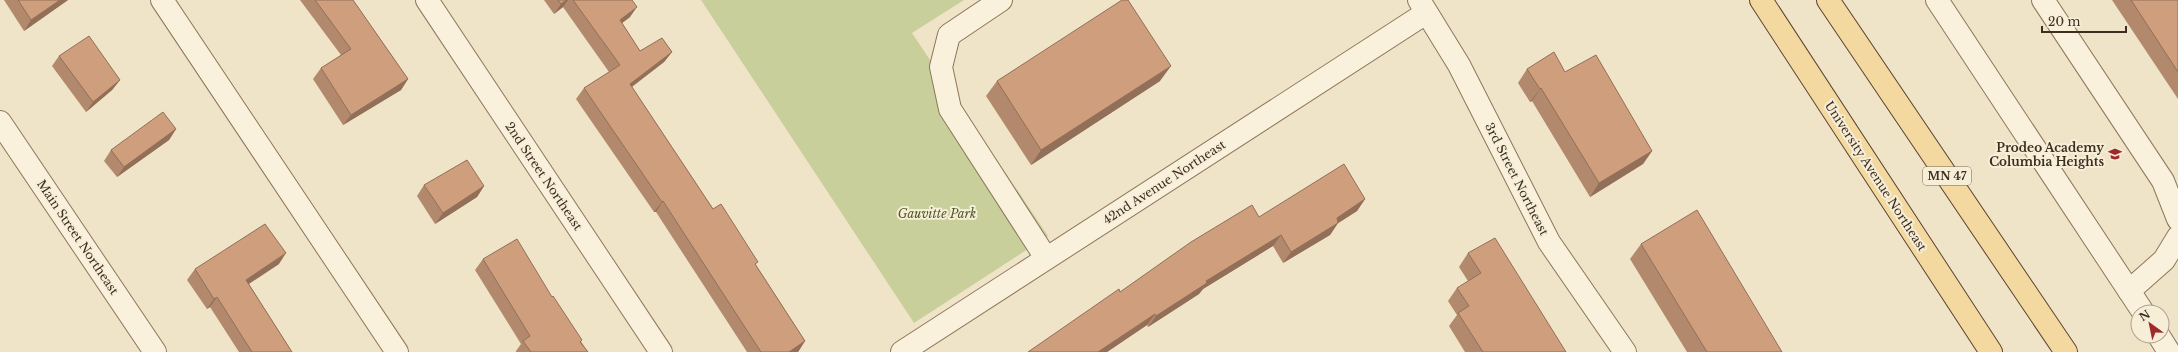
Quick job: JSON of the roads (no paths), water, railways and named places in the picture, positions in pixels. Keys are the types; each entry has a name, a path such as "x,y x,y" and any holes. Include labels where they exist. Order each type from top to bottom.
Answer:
{"main road":[{"name":"University Avenue Northeast","path":"1761,0 1992,352"},
{"name":"MN 47","path":"1828,0 2066,352"}],"street":[{"path":"162,0 397,352"},
{"name":"2nd Street Northeast","path":"427,0 661,352"},
{"path":"1001,0 949,34 941,67 950,110 1046,258"},
{"path":"1937,0 2138,304"},
{"path":"2043,0 2163,181 2178,219"},
{"name":"42nd Avenue Northeast","path":"902,352 1046,258 1422,6"},
{"name":"3rd Street Northeast","path":"1422,6 1459,65 1549,242 1625,352"},
{"name":"Main Street Northeast","path":"0,122 155,352"},
{"path":"2129,291 2164,260 2178,237"}],"place":[{"name":"Prodeo Academy Columbia Heights","path":"2115,154"}],"park label":[{"name":"Gauvitte Park","path":"937,213"}]}
